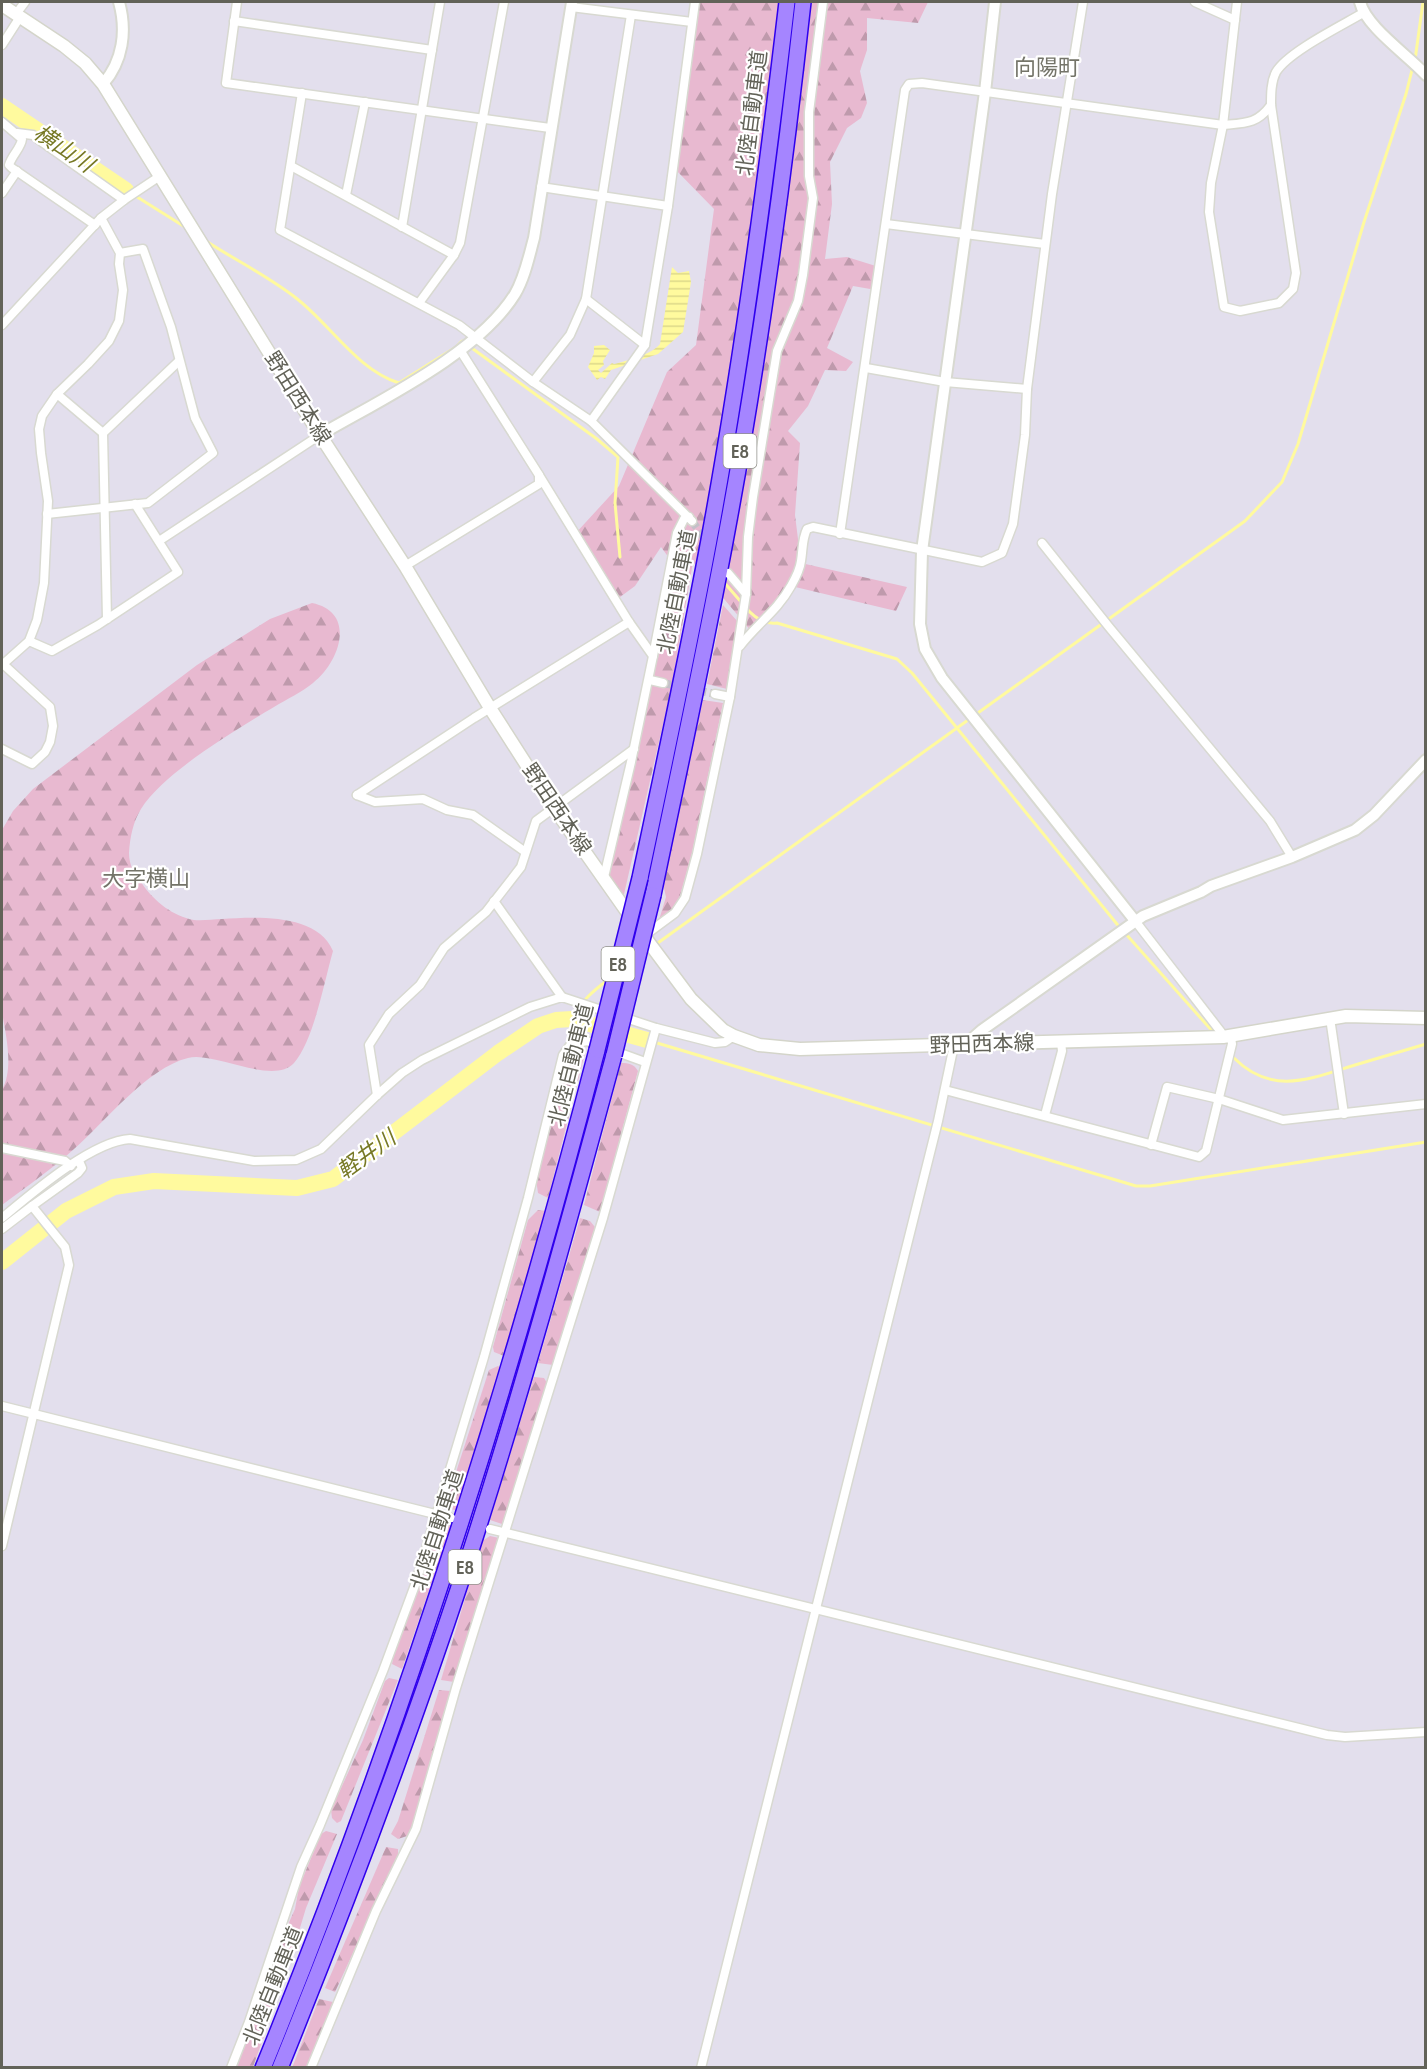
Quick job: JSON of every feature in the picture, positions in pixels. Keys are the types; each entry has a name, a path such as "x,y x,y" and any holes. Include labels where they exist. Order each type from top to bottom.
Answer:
{"highway":[{"name":"北陸自動車道","path":"263,2067 352,1842 451,1558 522,1328 597,1050 640,878 682,682 709,539 759,229 787,2"},
{"name":"北陸自動車道","path":"280,2067 368,1844 463,1575 536,1340 614,1055 653,896 694,703 724,546 775,232 803,2"}],"main road":[{"name":"野田西本線","path":"2,5 64,46 85,63 103,84 554,808 644,936 691,999 714,1023 734,1036 759,1045 782,1048 1227,1037 1330,1018 1355,1016 1425,1018"}],"street":[{"path":"2,45 25,2"},
{"path":"103,84 114,72 123,42 119,2"},
{"path":"237,2 226,82 550,128"},
{"path":"402,226 441,2"},
{"path":"418,303 454,255 460,243 504,2"},
{"path":"591,421 645,345 668,207 695,2"},
{"path":"644,936 675,913 685,898 697,854 730,697 746,596 748,537 775,362 777,351 798,301 813,198 809,176 809,112 823,2"},
{"path":"945,1090 1196,1157 1202,1156 1206,1150 1232,1044 942,678 925,649 920,624 922,551 986,92 995,2"},
{"path":"738,649 759,622 768,617 781,602 801,563 807,529 813,527 982,562 1002,553 1013,524 1025,435 1027,389 1045,244 1083,2"},
{"path":"1195,2 1235,20"},
{"path":"1237,2 1223,125 1211,183 1209,212 1224,307 1240,311 1279,303 1293,289 1296,273 1271,105 1273,80 1289,57 1362,7 1387,39 1425,75"},
{"path":"159,541 320,435 440,364 474,340 499,315 515,293 534,238 571,4 631,15 692,22"},
{"path":"533,381 570,335 586,299 631,15"},
{"path":"234,21 432,50"},
{"path":"840,534 905,90 909,84 922,83 1223,125 1246,123 1263,116 1271,105"},
{"path":"302,93 280,230 459,325 474,340 591,421 690,519 684,519 679,529 650,680 604,877"},
{"path":"346,195 365,102"},
{"path":"2,122 22,139 9,165 98,221 120,253 119,264 123,290 119,321 109,340 57,394 42,416 39,429 40,453 48,501 44,583 38,621 29,641 2,664 50,707 53,726 50,742 45,752 32,764 2,749"},
{"path":"17,133 33,135 125,199"},
{"path":"291,165 454,255"},
{"path":"2,193 17,171"},
{"path":"2,326 98,221 125,199 160,176"},
{"path":"541,187 668,207"},
{"path":"886,224 1045,244"},
{"path":"47,514 148,504 213,453 195,418 178,361 171,327 143,249 120,253"},
{"path":"586,299 645,345"},
{"path":"461,349 629,622 653,656"},
{"path":"107,620 103,433 178,361"},
{"path":"866,368 945,382 1027,389"},
{"path":"57,394 103,433"},
{"path":"405,566 536,487 539,484 538,475"},
{"path":"29,641 52,651 107,620 178,572 135,504"},
{"path":"1042,543 1102,619 1270,821 1292,857"},
{"path":"728,573 746,596"},
{"path":"525,850 473,815 447,810 423,799 375,802 357,795 490,708 629,622"},
{"path":"650,680 663,683"},
{"path":"715,694 730,697"},
{"path":"377,1095 369,1046 389,1014 420,985 444,948 486,912 521,867 536,821 634,749"},
{"path":"974,1044 974,1037 982,1030 1143,916 1211,886 1292,857 1355,830 1374,815 1425,760"},
{"path":"494,901 562,998"},
{"path":"2,1218 43,1185 120,1139 254,1161 296,1160 321,1149 377,1095 402,1073 422,1060 530,1007 562,998 575,1000 655,1031 715,1043 734,1036"},
{"path":"1330,1018 1344,1114"},
{"path":"311,2067 376,1911 416,1829 456,1688 603,1218 655,1031"},
{"path":"231,2067 249,2022 291,1892 383,1671 415,1585 484,1357 528,1198 563,1055 571,1044 586,1041 645,1062"},
{"path":"1045,1115 1062,1051 1061,1042"},
{"path":"701,2067 938,1121 954,1045"},
{"path":"1151,1145 1167,1087 1219,1099 1283,1120 1425,1104"},
{"path":"2,1148 65,1161 82,1168 2,1229"},
{"path":"2,1546 69,1265 65,1247 32,1206"},
{"path":"2,1406 451,1518"},
{"path":"490,1529 1327,1735 1345,1737 1425,1732"}],"green space":[{"path":"695,2 928,2 918,23 867,18 867,50 860,71 867,103 861,118 847,128 830,162 832,204 825,259 847,257 879,267 876,290 853,286 827,348 853,362 846,371 825,370 808,406 788,431 800,443 795,515 801,563 907,587 896,611 791,586 751,631 693,562 672,685 622,903 604,877 672,562 661,547 635,586 616,600 575,534 619,486 667,372 696,345 714,209 673,167"},
{"path":"312,603 326,608 335,616 339,627 340,638 336,651 323,674 304,689 202,753 166,781 138,814 132,830 129,853 137,878 159,902 179,915 197,920 268,918 284,920 314,930 325,939 333,951 313,1026 301,1053 294,1063 284,1069 272,1071 199,1057 188,1058 173,1064 142,1084 66,1156 2,1205 2,1090 8,1072 8,1062 2,1012 2,830 13,811 33,789 197,665 270,619"},
{"path":"723,605 738,622 727,689 707,684"},
{"path":"703,700 723,703 692,853 680,896 671,911 659,920 666,897 662,879"},
{"path":"578,1051 585,1053 548,1198 538,1193 536,1179 571,1055"},
{"path":"621,1063 631,1064 638,1071 600,1212 584,1205"},
{"path":"538,1210 547,1211 504,1356 494,1352 493,1347 528,1220"},
{"path":"580,1218 590,1221 595,1227 553,1365 538,1363"},
{"path":"498,1366 501,1368 457,1511 446,1507 448,1497 489,1370"},
{"path":"534,1377 544,1378 547,1383 502,1524 490,1520"},
{"path":"444,1523 451,1526 402,1669 392,1664 394,1653 437,1532"},
{"path":"490,1536 499,1538 498,1543 454,1682 441,1680 482,1541"},
{"path":"389,1678 398,1680 341,1821 337,1823 332,1818 331,1810 363,1740 385,1681"},
{"path":"439,1690 451,1691 413,1828 407,1836 398,1839 391,1834 398,1821"},
{"path":"326,1831 337,1834 306,1908 284,1981 274,1978 273,1973 283,1936 295,1909 299,1887 321,1834"},
{"path":"386,1847 398,1849 398,1855 335,1992 325,1988"},
{"path":"270,1989 279,1994 253,2067 237,2067 265,1991"},
{"path":"319,1999 333,2002 332,2007 307,2067 292,2068"}],"shaded area":[{"path":"672,267 678,273 689,271 691,282 683,332 658,354 611,370 605,379 601,377 597,380 588,367 594,353 594,346 604,345 610,350 603,361 604,365 598,370 601,373 612,363 639,357 657,348 660,344"}],"waterway":[{"path":"1415,60 1423,2"},
{"path":"655,945 1245,521 1282,482 1298,444 1413,66"},
{"name":"横山川","path":"2,106 126,190"},
{"path":"126,190 185,227"},
{"path":"206,241 296,298 370,368 399,383 462,341 464,342"},
{"path":"469,346 597,439 618,457 615,503 620,557"},
{"path":"722,580 742,603"},
{"path":"746,608 764,622 777,623 897,659 912,673 1121,929"},
{"path":"1125,933 1214,1033"},
{"path":"572,1019 588,997 609,979"},
{"name":"軽井川","path":"2,1262 66,1211 114,1187 154,1181 297,1188 333,1179 498,1053 538,1026 556,1020 572,1019 647,1040"},
{"path":"647,1040 1136,1186 1150,1186 1426,1142"},
{"path":"1234,1058 1248,1070 1263,1077 1277,1081 1292,1081 1322,1075 1426,1044"}],"tunnel":[{"path":"692,521 709,545"},
{"path":"663,683 715,694"}],"district":[{"name":"向陽町","path":"1047,67"},
{"name":"大字横山","path":"146,878"}]}
